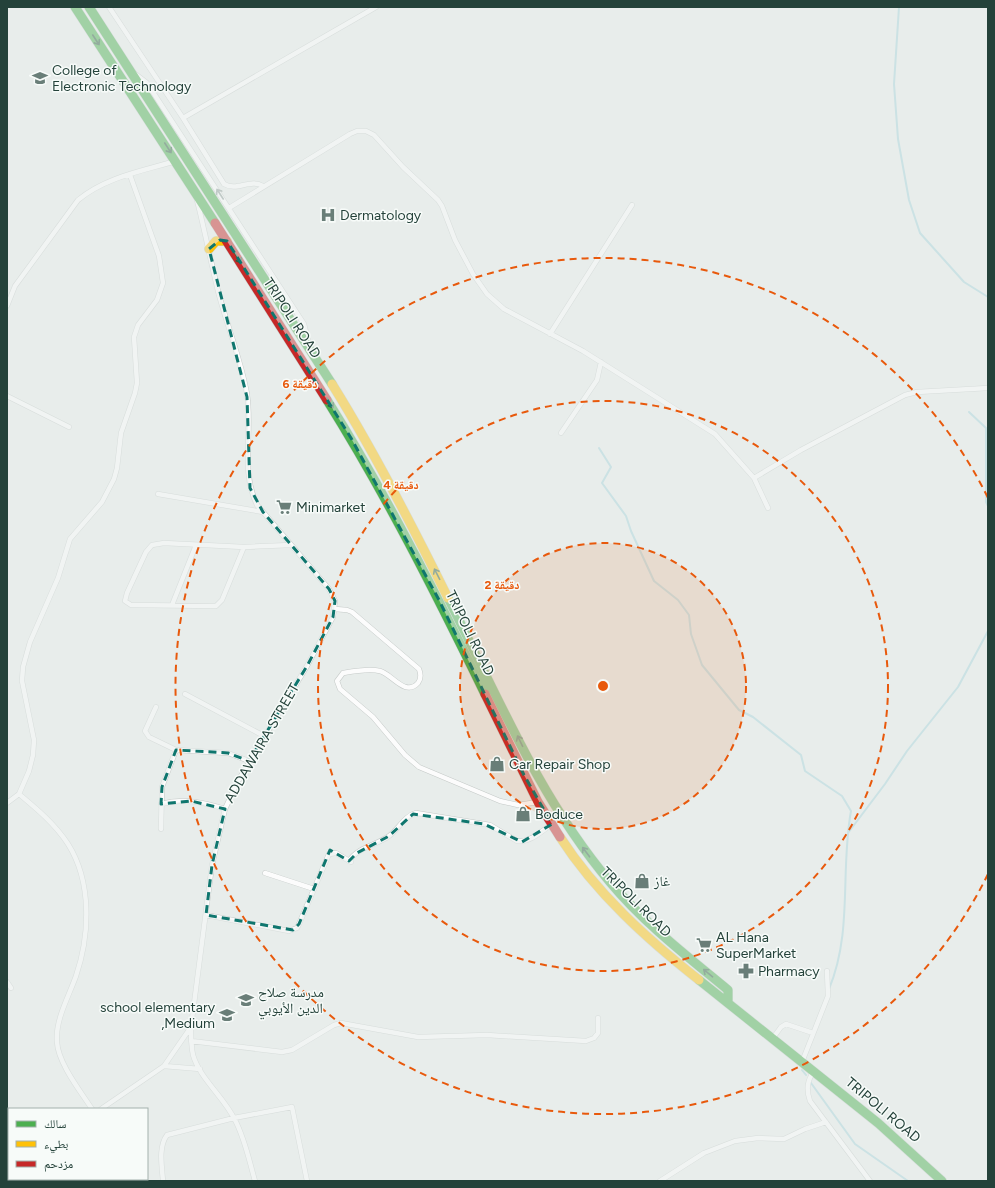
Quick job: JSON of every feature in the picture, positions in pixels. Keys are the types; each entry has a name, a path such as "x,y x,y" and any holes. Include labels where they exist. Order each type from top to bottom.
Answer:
{"highway":[{"name":"TRIPOLI ROAD","path":"75,7 176,161 351,438 439,600 538,802 575,857 611,901 636,926 878,1123 942,1181"},
{"path":"89,7 361,431 416,531 545,792 571,832 614,886 656,929 728,990 730,996 728,1002"},
{"path":"209,249 216,242 227,241"}],"street":[{"path":"109,7 183,118 224,184 233,187 254,183 263,186"},
{"path":"183,118 376,7"},
{"path":"132,73 139,76 147,83 304,324 309,348"},
{"path":"229,208 350,134 362,131 374,135 403,167 438,200 442,206 454,240 473,274 487,294 504,309 601,362 715,434 754,478 768,508"},
{"path":"7,306 19,280 78,200 102,184 176,161"},
{"path":"7,803 19,794 29,771 34,740 22,681 23,667 30,642 58,578 70,539 102,502 114,479 117,468 121,433 137,383 134,337 138,325 157,300 163,283 159,256 130,175"},
{"path":"194,190 245,387 248,412 248,479 254,497 263,512 329,588 335,601 335,609 352,612 419,668 421,677 413,687 408,688 400,685 384,673 376,670 343,673 337,681 340,689 380,723 405,755 428,772 500,801 518,804 538,802"},
{"path":"550,334 632,206"},
{"path":"561,433 597,380 601,362"},
{"path":"754,478 801,450 905,395 917,392 988,388"},
{"path":"7,396 69,427"},
{"path":"158,494 263,512"},
{"path":"244,547 224,596 219,603 211,606 127,604 125,597 146,552 152,545 164,543 244,547 291,545"},
{"path":"172,605 196,545"},
{"name":"ADDAWAIRA STREET","path":"255,1181 244,1143 234,1118 200,1069 194,1056 191,1041 191,1027 212,865 228,800 249,761 307,666 333,617 335,609"},
{"path":"185,694 264,736"},
{"path":"156,706 146,726 146,735 176,750 228,753 249,761"},
{"path":"161,829 162,786 176,750"},
{"path":"19,794 55,826 68,844 80,873 88,926 85,948 60,1020 57,1044 66,1067 91,1108"},
{"path":"161,804 169,802 195,802 225,810"},
{"path":"206,915 289,931 293,930 299,924 329,854 336,853 350,861 357,852 389,836 407,817 416,813 490,825 517,841 522,842 530,839 552,824"},
{"path":"265,873 314,888"},
{"path":"802,1062 829,992 827,971"},
{"path":"7,982 11,988"},
{"path":"191,1041 282,1052 292,1050 341,1022 418,1037 494,1035 586,1040 594,1038 598,1033 598,1018"},
{"path":"773,1038 781,1027 786,1024 813,1033"},
{"path":"101,1108 164,1066 191,1027"},
{"path":"164,1066 200,1069"},
{"path":"814,1072 809,1079 808,1094 826,1122 870,1181"},
{"path":"163,1181 163,1142 167,1135 172,1132 234,1118 292,1108 307,1181"},
{"path":"660,1181 704,1153 729,1143 745,1138 784,1139 805,1129 826,1122"}],"highlighted area":[{"path":"220,240 227,241 351,438 439,600 524,775 552,824 522,842 484,824 413,814 389,836 357,853 349,861 330,850 299,924 293,930 206,915 212,865 225,809 191,801 161,804 162,787 176,750 228,753 249,761 307,666 333,617 335,601 329,589 263,512 250,488 247,397 209,249"}],"waterway":[{"path":"899,7 894,84 898,139 909,200 920,233 964,282 988,297"},
{"path":"969,412 986,428 986,502 988,506"},
{"path":"599,448 611,467 602,483 626,516 631,531 654,581 678,600 689,615 691,634 702,665 739,710 753,717 801,755 805,771 842,796 851,811 846,856 844,923 841,945 829,989"},
{"path":"848,833 885,784 907,751 958,687 988,631"},
{"path":"802,1070 806,1075"},
{"path":"811,1083 855,1144 908,1181"}],"traffic: fast":[{"path":"75,7 215,223"},
{"path":"89,7 332,384"},
{"path":"327,400 390,508 485,694"},
{"path":"448,598 540,781 585,850 623,897 651,925 728,990 728,1002"},
{"path":"699,980 878,1123 942,1181"}],"traffic: slow":[{"path":"209,249 216,241 227,241"},
{"path":"332,384 393,490 448,598"},
{"path":"560,837 574,858 606,896 642,932 699,980"}],"traffic: jam":[{"path":"215,223 327,400"},
{"path":"485,694 538,802 560,837"}],"place":[{"name":"College of Electronic Technology","path":"40,78"},
{"name":"Dermatology","path":"328,215"},
{"name":"Minimarket","path":"284,507"},
{"name":"Car Repair Shop","path":"497,764"},
{"name":"Boduce","path":"523,814"},
{"name":"غاز","path":"642,881"},
{"name":"AL Hana SuperMarket","path":"704,945"},
{"name":"Pharmacy","path":"746,971"},
{"name":"مدرسة صلاح الدين الأيوبي","path":"246,1000"},
{"name":"school elementary ,Medium","path":"227,1015"}]}
